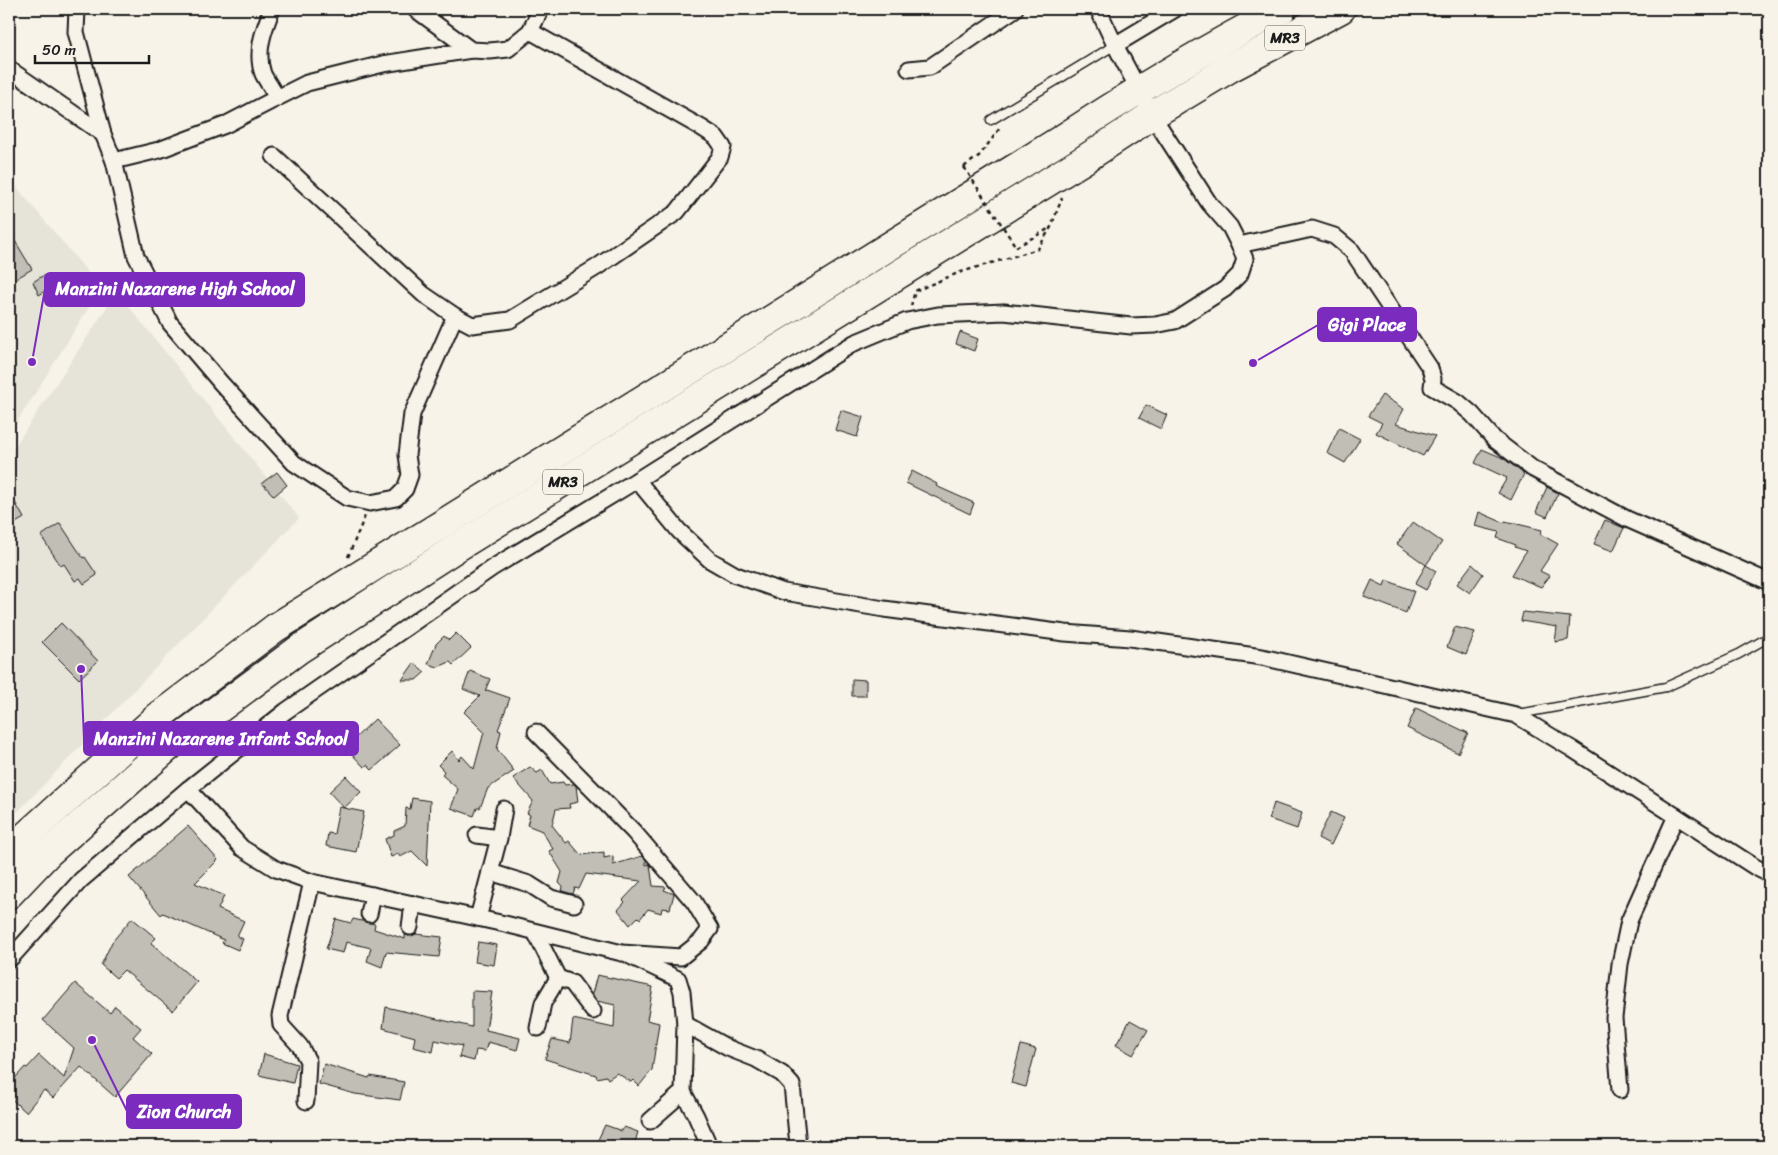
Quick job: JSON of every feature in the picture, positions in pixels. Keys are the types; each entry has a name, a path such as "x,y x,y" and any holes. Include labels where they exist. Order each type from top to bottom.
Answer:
{"highway":[{"name":"MR3","path":"9,854 28,834 159,716 275,628 1062,139 1138,89 1220,41 1282,9"},
{"name":"MR3","path":"9,894 48,853 174,742 298,650 456,548 1085,159 1152,115 1230,68 1341,9"}],"street":[{"path":"77,9 76,32 104,134 114,161 136,256 170,323 221,383 294,463 347,498 370,503 396,498 405,488 410,475 407,455 412,414 455,316"},
{"path":"272,9 264,28 260,48 263,73 277,98"},
{"path":"415,9 471,50"},
{"path":"114,161 159,150 224,125 307,83 374,66 471,50 490,51 508,49 530,32 541,9"},
{"path":"909,69 930,67 1015,9"},
{"path":"9,960 81,880 188,789 286,711 484,574 854,343 907,321 938,315 1004,312 1131,326 1155,325 1176,320 1225,289 1240,274 1245,259 1239,245 1230,227 1209,204 1152,115 1098,9"},
{"path":"1115,45 1175,9"},
{"path":"274,156 423,294 472,325 510,320 597,267 676,212 720,157 723,148 716,137 702,128 530,32"},
{"path":"9,69 104,134"},
{"path":"1239,245 1312,229 1334,236 1352,251 1430,368 1432,388 1458,402 1472,414 1495,440 1533,468 1627,519 1769,582"},
{"path":"637,480 679,531 710,560 736,575 784,592 884,609 1064,633 1130,638 1262,657 1516,715 1755,867 1769,874"},
{"path":"188,789 242,848 276,869 312,882 478,918 622,953 681,957 701,941 710,929 694,902 634,832 536,732"},
{"path":"478,918 499,838 504,809"},
{"path":"1620,1090 1614,1018 1620,964 1629,920 1676,816"},
{"path":"476,835 499,838"},
{"path":"490,872 529,884 551,898 574,904"},
{"path":"306,1101 308,1061 300,1046 281,1025 280,1016 312,882"},
{"path":"369,914 373,895"},
{"path":"410,927 413,904"},
{"path":"535,932 558,978 572,983 593,1011"},
{"path":"622,953 678,980 682,992 685,1024 683,1092 707,1141"},
{"path":"538,1028 543,1003 558,978"},
{"path":"685,1024 728,1048 756,1059 782,1074 792,1085 798,1145"},
{"path":"650,1121 683,1092"}],"lane":[{"path":"991,120 1115,45"},
{"path":"1516,715 1666,687 1739,654 1769,636"}],"path":[{"path":"907,321 916,290 958,273 1038,248 1051,227 1016,247 964,167 980,155"},
{"path":"334,591 370,503"}],"shaded area":[{"path":"9,178 101,288 9,435"},
{"path":"117,292 299,518 9,821 9,455"}],"building":[{"path":"9,231 32,269 9,283"},
{"path":"44,275 49,289 39,295 33,282"},
{"path":"960,332 978,339 974,351 956,344"},
{"path":"1382,395 1404,409 1396,424 1435,436 1423,456 1376,433 1382,423 1368,416"},
{"path":"1146,405 1167,415 1161,429 1139,418"},
{"path":"841,410 863,417 857,437 835,430"},
{"path":"1339,428 1360,439 1345,463 1327,453"},
{"path":"1482,449 1503,458 1524,474 1511,500 1498,493 1507,478 1475,463"},
{"path":"912,471 937,484 936,486 974,503 970,514 906,483"},
{"path":"277,472 287,485 274,496 262,483"},
{"path":"1547,487 1558,493 1547,517 1536,512"},
{"path":"9,492 24,518 9,527"},
{"path":"1479,512 1504,523 1505,521 1542,530 1540,534 1558,544 1540,571 1550,576 1541,587 1512,575 1526,551 1497,538 1499,532 1475,526"},
{"path":"1605,520 1624,528 1613,551 1594,544"},
{"path":"1413,522 1442,542 1426,565 1397,544"},
{"path":"60,523 83,558 85,557 97,575 84,584 80,578 75,581 64,564 61,566 41,536"},
{"path":"1472,564 1483,574 1470,593 1457,584"},
{"path":"1426,565 1436,571 1426,590 1415,584"},
{"path":"1372,580 1384,586 1386,580 1414,591 1406,613 1364,597"},
{"path":"1523,612 1570,617 1568,640 1555,642 1557,627 1521,621"},
{"path":"61,623 98,661 79,679 42,642"},
{"path":"1455,627 1475,632 1466,655 1447,647"},
{"path":"456,633 471,648 453,665 450,662 438,667 428,664 436,644 444,636 449,640"},
{"path":"414,663 425,672 416,680 402,680"},
{"path":"470,671 490,679 485,691 487,690 510,698 498,730 501,731 497,749 514,771 488,788 480,808 477,808 474,816 451,808 458,789 442,775 444,771 438,765 452,751 459,760 462,756 474,769 484,732 464,712 480,696 463,689"},
{"path":"852,679 866,680 866,696 852,696"},
{"path":"1416,708 1468,733 1458,753 1407,728"},
{"path":"375,719 400,745 372,770 367,765 364,767 349,751 356,745 352,741"},
{"path":"530,767 537,773 542,770 550,784 563,782 565,785 574,784 576,786 578,802 569,804 570,808 556,809 552,825 566,843 569,841 581,855 604,852 604,858 613,856 613,865 642,856 646,860 646,865 650,865 653,886 666,887 664,890 674,894 670,909 662,908 661,913 648,909 640,919 638,917 630,925 618,910 625,902 623,900 641,881 586,874 579,889 575,888 573,894 562,891 563,887 559,883 562,872 549,851 553,849 542,831 527,825 530,815 527,813 533,801 513,778"},
{"path":"346,776 361,792 344,808 329,792"},
{"path":"412,798 430,801 427,866 412,851 400,857 398,854 391,857 385,839 394,835 394,831 405,826 406,808 410,809"},
{"path":"1274,803 1302,813 1297,829 1269,819"},
{"path":"339,807 364,812 356,852 326,846 328,833 334,834"},
{"path":"1331,812 1344,818 1331,845 1318,838"},
{"path":"188,826 218,860 195,883 224,896 218,909 244,921 237,936 243,939 238,950 222,943 224,940 163,913 161,915 129,877"},
{"path":"132,918 156,938 151,943 197,982 173,1011 124,970 116,978 101,965 112,942"},
{"path":"336,919 351,923 353,919 375,924 374,929 405,939 405,935 416,934 442,937 439,957 386,952 382,967 367,961 371,948 346,942 343,953 326,949"},
{"path":"478,942 497,945 494,965 475,962"},
{"path":"597,975 653,987 647,1020 659,1023 652,1070 639,1086 633,1080 631,1082 617,1073 608,1079 606,1076 597,1078 596,1075 545,1059 552,1039 570,1043 573,1019 614,1028 615,1005 597,1001 592,994"},
{"path":"75,983 110,1013 115,1006 141,1028 133,1037 152,1054 115,1097 81,1067 53,1098 44,1090 26,1112 9,1097 9,1085 39,1055 64,1078 74,1048 43,1020"},
{"path":"472,991 492,992 486,1030 520,1038 517,1050 488,1042 485,1051 476,1050 474,1061 459,1057 462,1046 435,1040 433,1052 413,1047 415,1037 383,1028 386,1007 472,1027"},
{"path":"1130,1020 1148,1030 1133,1055 1116,1045"},
{"path":"1021,1045 1036,1049 1026,1087 1011,1083"},
{"path":"264,1054 297,1064 293,1083 259,1075"},
{"path":"324,1064 369,1078 370,1076 404,1082 400,1100 355,1094 319,1084"},
{"path":"605,1125 622,1131 624,1127 638,1132 634,1146 595,1146"}],"place":[{"name":"Manzini Nazarene High School","path":"32,362"},
{"name":"Gigi Place","path":"1253,363"},
{"name":"Manzini Nazarene Infant School","path":"81,669"},
{"name":"Zion Church","path":"92,1040"}]}
